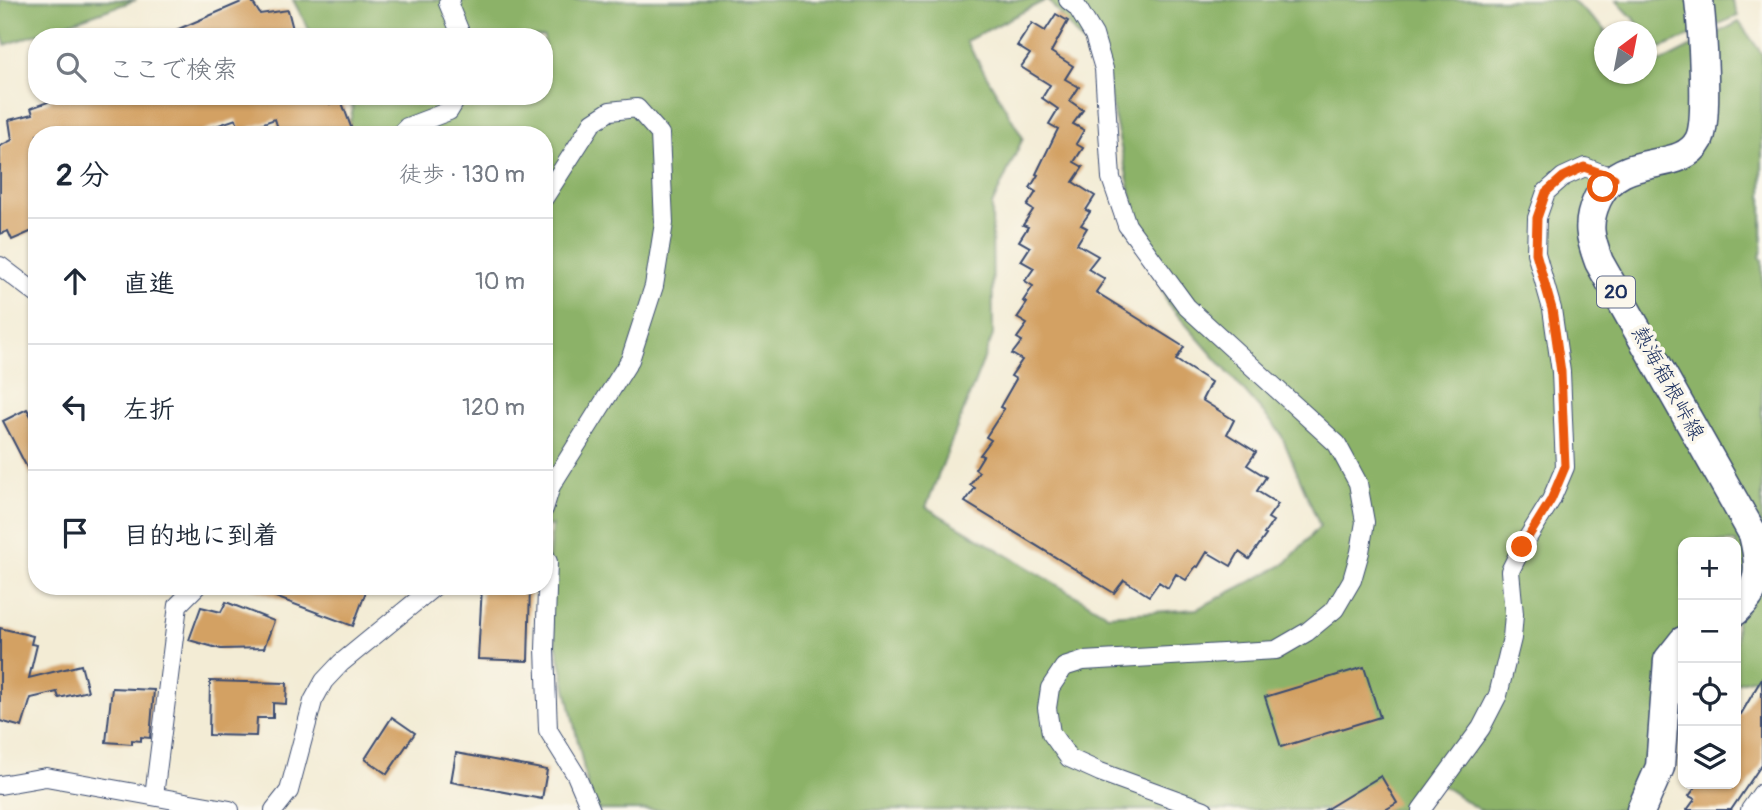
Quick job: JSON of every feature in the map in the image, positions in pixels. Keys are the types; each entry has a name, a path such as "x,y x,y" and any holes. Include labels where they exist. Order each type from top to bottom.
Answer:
{"main road":[{"path":"1614,178 1622,172 1646,164 1682,157 1699,140 1704,116 1699,0"},
{"name":"熱海箱根峠線","path":"1614,178 1603,187 1593,210 1589,235 1599,262 1753,534 1761,565 1754,591 1741,605"},
{"path":"1641,810 1660,767 1668,660 1678,647"}],"street":[{"path":"451,0 448,3 458,28"},
{"path":"1068,0 1077,7 1094,35 1104,69 1111,178 1127,225 1187,307 1337,444 1358,483 1365,522 1352,580 1335,609 1307,632 1276,650 1083,661 1064,667 1050,688 1047,708 1051,733 1069,758 1204,810"},
{"path":"410,126 449,111 452,105"},
{"path":"553,184 593,122 610,111 637,107 660,134 664,223 654,286 630,360 553,483"},
{"path":"1421,810 1481,728 1498,695 1512,638 1514,614 1510,571 1551,500 1565,467 1561,372 1552,309 1536,253 1537,218 1546,192 1563,177 1584,167 1614,178"},
{"path":"0,266 28,287"},
{"path":"153,796 178,605 188,595"},
{"path":"274,810 289,791 313,701 324,681 341,663 424,595"},
{"path":"547,595 545,649 548,730 576,775 591,810"},
{"path":"0,785 46,777 230,810"},
{"path":"1750,810 1762,793"}],"green space":[{"path":"0,0 136,0 54,28 28,28 28,37 5,45 0,29"},
{"path":"293,0 1046,0 966,41 1023,138 992,205 993,335 926,507 1108,615 1197,609 1285,564 1320,526 1280,432 1167,303 1134,208 1104,69 1048,0 1571,0 1595,21 1594,84 1657,84 1657,64 1739,22 1762,54 1762,676 1741,682 1741,537 1678,537 1678,698 1625,810 1479,810 1430,777 1410,810 593,810 545,595 553,595 553,126 349,126 351,105 553,105 553,28 308,28"},
{"path":"1616,0 1732,0 1738,16 1661,48 1657,44 1657,21 1636,21"}],"building":[{"path":"251,0 260,14 288,10 293,28 181,28"},
{"path":"1056,14 1068,21 1051,52 1073,66 1065,79 1079,87 1070,101 1083,110 1073,124 1084,130 1076,144 1083,148 1074,162 1083,167 1073,182 1095,196 1086,210 1090,212 1081,225 1087,228 1077,244 1098,256 1088,269 1105,279 1096,292 1184,347 1176,360 1211,382 1202,400 1234,420 1227,434 1256,452 1247,465 1266,477 1257,491 1278,504 1268,518 1273,521 1264,534 1266,535 1249,559 1239,552 1231,566 1207,552 1186,580 1176,574 1168,588 1159,582 1149,596 1124,580 1114,593 965,502 975,488 970,485 979,472 975,469 983,456 980,455 991,440 986,437 1004,409 1000,407 1016,379 1011,376 1022,360 1012,354 1022,341 1017,338 1027,324 1017,318 1027,303 1023,301 1033,286 1025,281 1034,268 1021,261 1030,247 1019,241 1028,227 1023,225 1033,210 1027,206 1036,192 1030,188 1058,129 1049,124 1058,109 1042,98 1050,85 1021,67 1030,54 1017,46 1032,23 1045,31"},
{"path":"40,105 343,105 351,126 277,126 275,119 255,126 238,126 236,119 216,126 28,126 28,233 12,240 8,231 0,234 0,146 12,140 9,120 33,114 31,108"},
{"path":"28,411 28,470 3,421"},
{"path":"270,595 365,595 353,626"},
{"path":"482,595 530,595 528,661 478,659"},
{"path":"226,602 274,621 264,648 221,649 189,640 201,607 221,612"},
{"path":"0,628 33,636 31,644 37,645 29,678 81,665 88,691 59,698 57,692 31,698 22,727 0,721"},
{"path":"1364,667 1380,717 1281,747 1265,697"},
{"path":"1762,678 1762,764 1731,810 1687,810 1695,799 1689,796 1694,789 1741,789 1741,714"},
{"path":"210,681 287,683 286,704 273,703 273,718 257,718 256,736 209,735"},
{"path":"112,688 154,690 150,738 132,740 132,744 106,742"},
{"path":"392,717 415,733 387,774 365,759"},
{"path":"456,753 547,770 542,799 451,782"},
{"path":"1381,776 1397,803 1385,810 1325,810"}],"route":[{"path":"1522,547 1551,500 1565,467 1561,372 1552,309 1536,253 1537,218 1546,192 1563,177 1584,167 1614,178 1603,187"}]}
